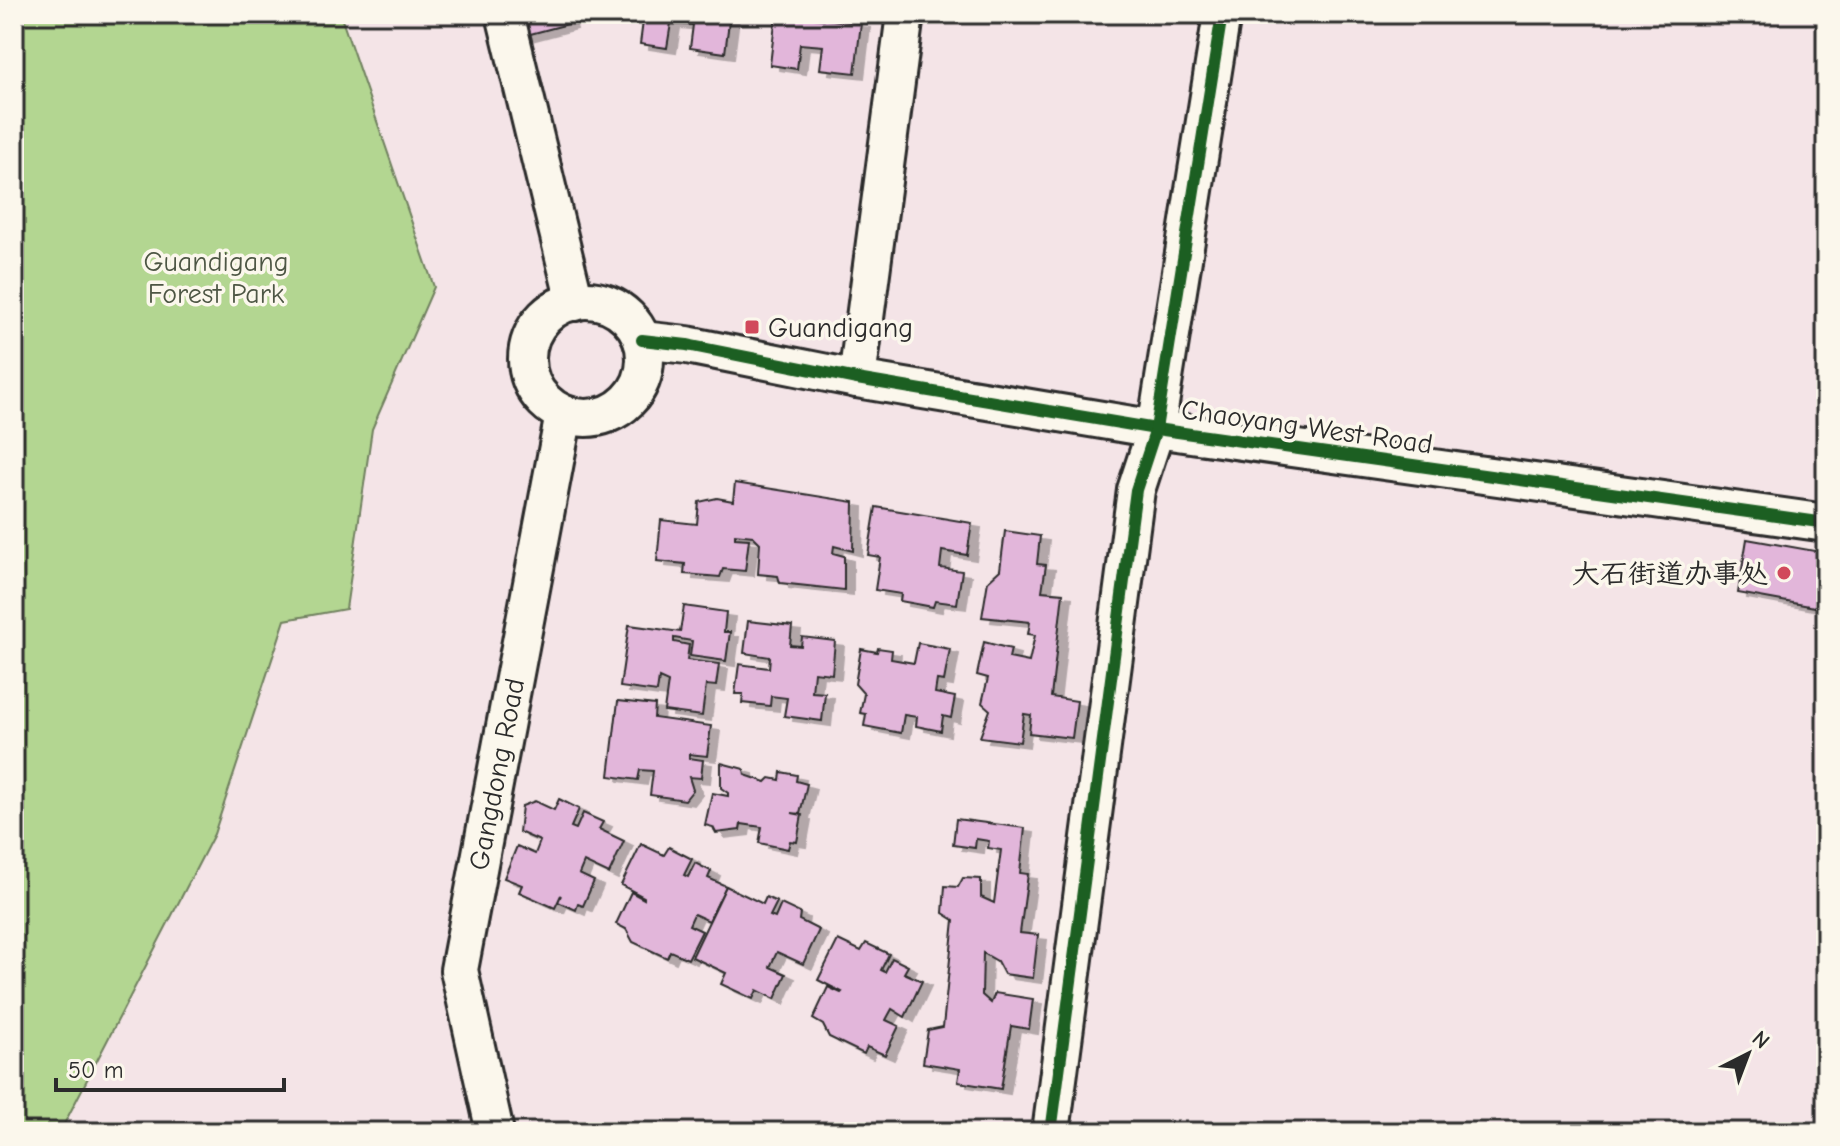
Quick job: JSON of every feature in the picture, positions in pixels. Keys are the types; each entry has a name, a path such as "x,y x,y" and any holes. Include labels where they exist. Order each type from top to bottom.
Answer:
{"street":[{"path":"505,14 575,302"},
{"path":"857,379 905,14"},
{"path":"1051,1132 1136,490 1156,429 1222,14"},
{"path":"575,302 604,303 620,311 633,323 642,340 646,369 635,392 623,406 605,416 585,418 564,414 547,403 534,387 528,368 528,347 536,328 549,313 575,302"},
{"name":"Chaoyang West Road","path":"642,340 687,345 857,379 1156,429 1826,523"},
{"name":"Gangdong Road","path":"495,1132 459,970 564,414"}],"green space":[{"name":"Guandigang Forest Park","path":"14,14 340,14 434,287 372,429 346,609 285,620 214,834 60,1132 14,1132"}],"building":[{"path":"513,14 565,14 568,24 519,37"},
{"path":"644,14 730,14 725,53 690,48 693,25 671,23 667,48 640,44"},
{"path":"776,14 861,23 855,73 820,69 823,46 800,44 797,69 770,65"},
{"path":"735,483 854,502 853,551 834,546 833,553 844,556 844,590 780,583 778,576 758,574 760,543 753,536 735,534 735,538 749,539 745,571 723,569 720,577 684,574 685,564 657,561 661,520 697,524 699,502 717,498 733,501"},
{"path":"876,507 972,523 967,555 942,551 940,568 962,571 957,604 935,601 933,607 900,601 901,594 875,590 880,557 868,555"},
{"path":"1005,531 1040,536 1037,564 1046,565 1042,591 1063,593 1051,697 1077,701 1072,738 1029,733 1031,715 1024,714 1020,742 980,737 990,710 982,703 988,678 977,675 984,642 1011,649 1009,658 1029,662 1035,635 1028,634 1030,622 982,617 988,581 1000,570"},
{"name":"大石街道办事处","path":"1747,539 1826,553 1826,609 1738,593"},
{"path":"684,606 726,612 724,632 730,632 726,661 690,656 692,641 674,638 674,642 689,645 687,660 719,664 716,686 706,685 702,716 664,711 668,682 659,678 657,692 620,687 629,625 680,632"},
{"path":"748,621 792,626 790,645 801,646 802,637 835,641 832,674 814,672 812,692 825,693 822,721 784,716 787,698 771,696 770,706 742,703 743,694 735,694 739,664 769,668 770,657 744,653"},
{"path":"918,643 950,649 944,681 937,680 935,693 955,697 951,718 943,716 941,731 916,726 917,717 904,715 901,733 864,726 866,714 860,713 864,694 855,684 861,649 877,652 878,648 892,650 891,659 914,663"},
{"path":"618,701 655,705 654,718 711,726 707,756 689,754 689,758 703,760 701,778 689,777 693,790 685,800 650,795 653,771 640,770 638,780 609,776"},
{"path":"721,763 744,769 745,775 766,782 770,778 780,780 781,772 797,775 796,781 807,784 800,814 792,813 802,815 797,842 790,841 788,849 759,843 762,827 741,824 740,830 716,833 713,827 705,825 712,793 728,796 721,788"},
{"path":"559,799 579,809 571,827 576,829 583,813 603,822 599,829 624,841 609,874 584,862 579,874 594,881 583,906 578,904 576,910 558,902 561,895 555,908 519,892 522,885 504,878 517,846 535,854 540,841 519,832 522,806 535,801 554,810"},
{"path":"956,819 1025,828 1020,873 1028,874 1020,933 1038,935 1033,978 1004,974 997,961 983,953 982,995 991,1003 995,993 1033,999 1029,1029 1011,1026 1001,1089 958,1082 960,1069 923,1063 928,1030 943,1027 954,920 943,913 945,886 958,887 963,878 981,879 981,897 994,903 1001,850 988,848 989,841 976,839 975,848 953,845"},
{"path":"641,844 664,855 669,847 692,859 684,875 688,877 695,863 711,871 708,878 726,886 709,921 694,914 689,925 702,931 688,959 670,951 667,958 633,942 626,929 616,924 631,892 644,899 621,885"},
{"path":"726,886 763,904 766,897 777,902 770,916 775,918 781,904 800,913 799,920 819,930 803,964 777,952 770,967 786,974 775,999 757,990 753,999 721,984 726,973 692,957"},
{"path":"838,940 861,951 866,943 889,954 881,970 885,972 892,958 908,966 904,973 922,981 905,1017 892,1009 886,1020 899,1026 885,1055 867,1047 864,1054 829,1037 823,1025 813,1019 828,987 842,992 818,980"}],"cycle path":[{"path":"1051,1132 1136,490 1156,429 1222,14"},
{"path":"642,340 687,345 857,379 1156,429 1826,523"}],"place":[{"name":"Guandigang","path":"752,327"},
{"name":"大石街道办事处","path":"1784,573"}]}
